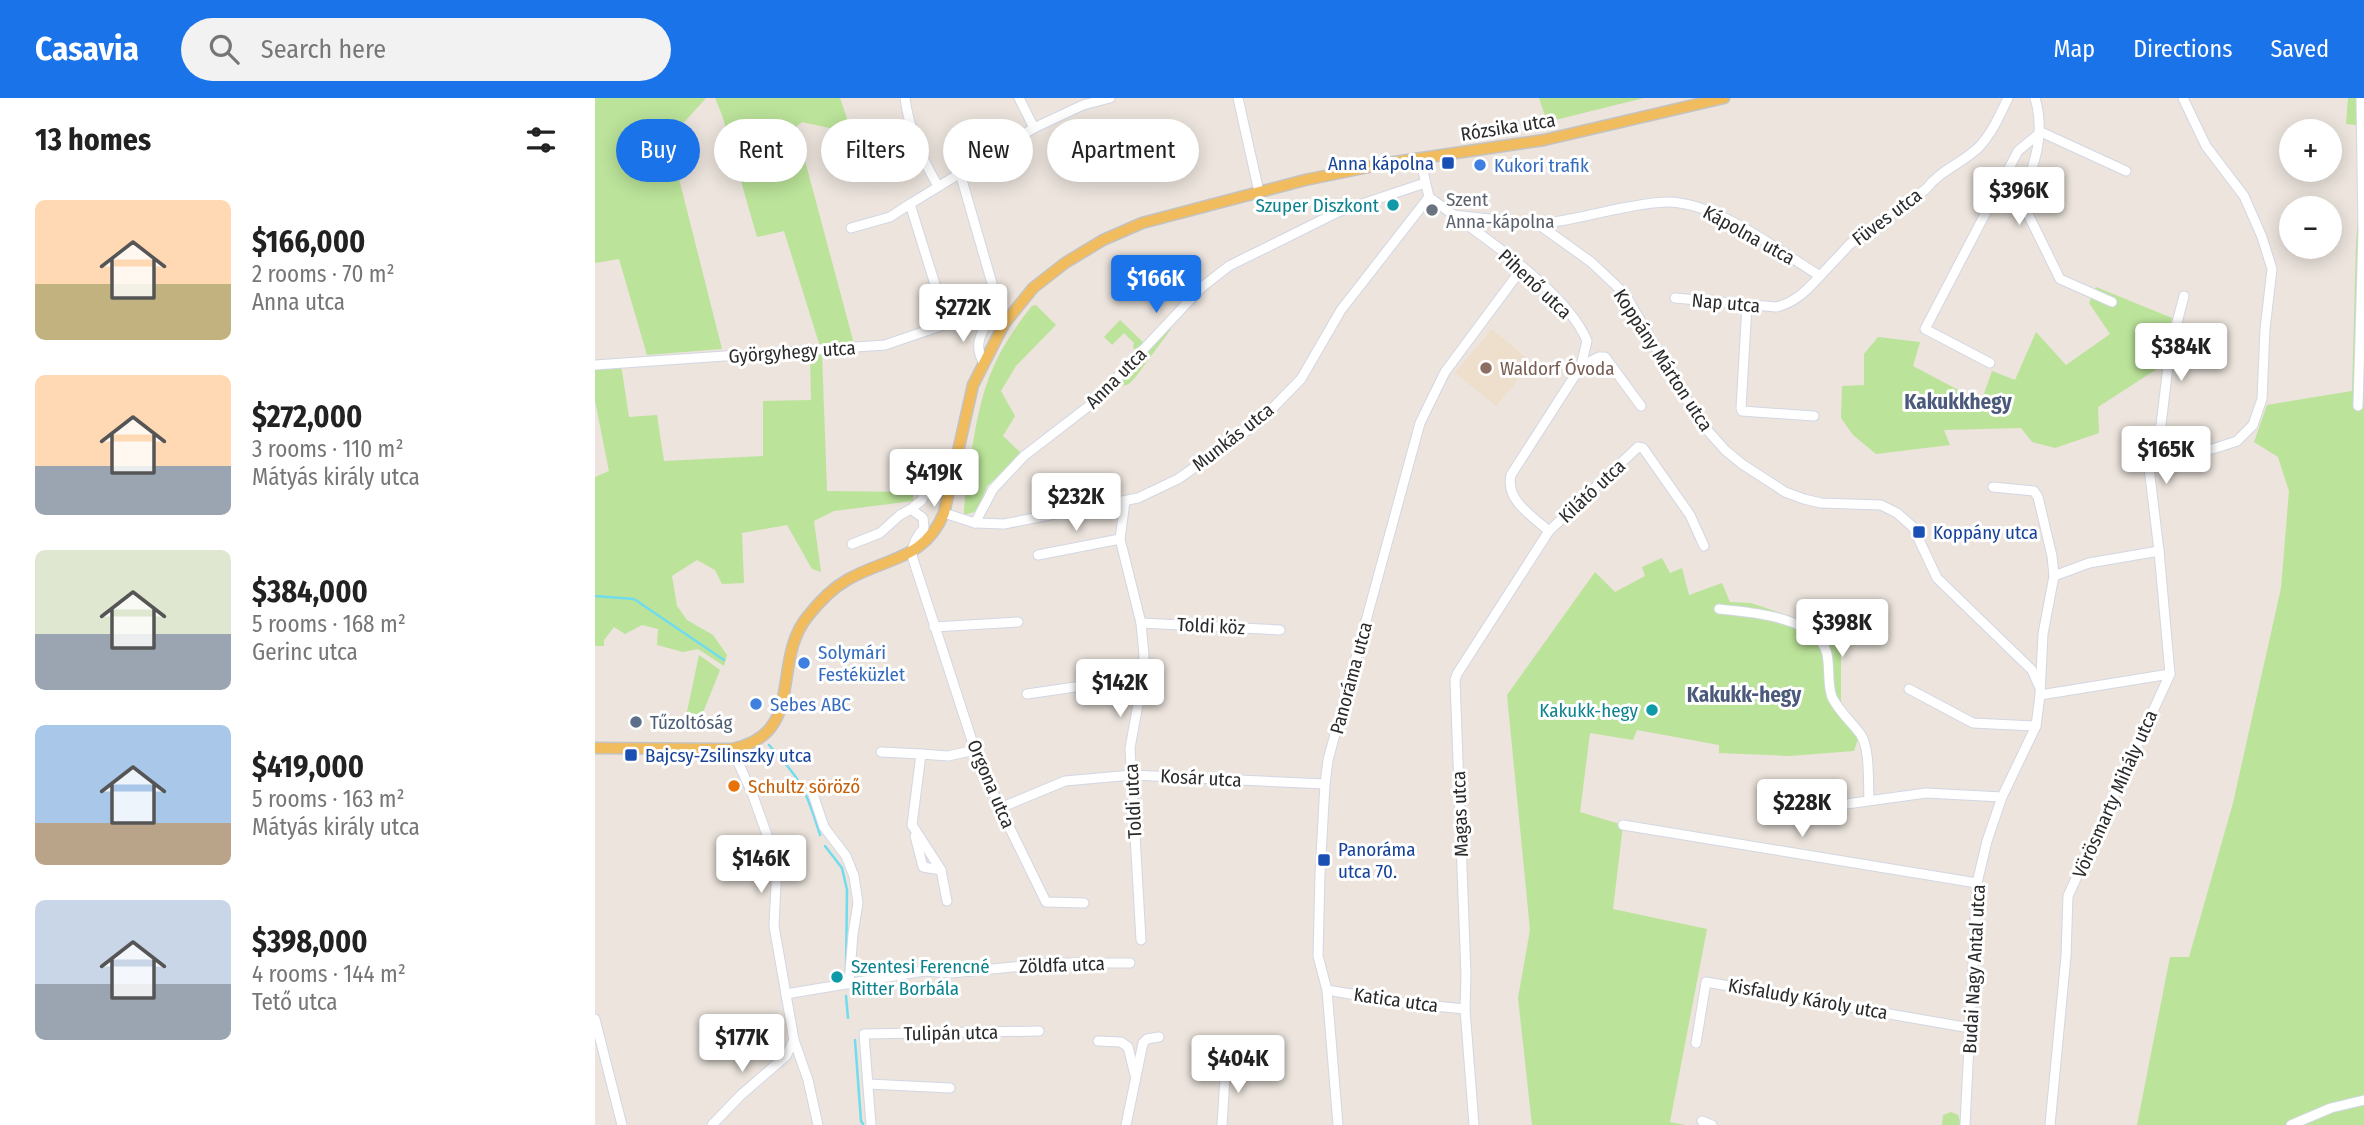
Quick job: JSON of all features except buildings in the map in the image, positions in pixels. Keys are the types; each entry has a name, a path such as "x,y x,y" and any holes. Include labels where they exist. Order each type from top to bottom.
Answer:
{"main road":[{"name":"Rózsika utca","path":"944,513 973,385 1004,324 1033,288 1074,257 1103,240 1142,223 1339,172 1544,140 1724,98"},
{"path":"595,748 732,749 759,739 774,724 780,711 793,639 818,603 846,580 911,553 933,534 944,513"}],"street":[{"path":"905,98 912,132 937,186"},
{"path":"1019,98 1034,128 1083,105 1110,98"},
{"path":"1238,98 1259,192"},
{"name":"Füves utca","path":"1820,276 1850,244 1926,189 1933,179 1978,148 1995,126 2008,98"},
{"path":"2035,98 2041,132 2032,171 2021,200 2060,279 2112,302"},
{"path":"2183,98 2206,146 2244,196 2262,237 2272,270 2265,329 2262,399 2253,425 2237,440 2148,466 2147,451 2161,425 2170,349 2184,296"},
{"path":"2358,406 2363,232 2361,98"},
{"path":"2041,132 2126,171"},
{"path":"1990,363 1925,329 2018,151 2041,132"},
{"path":"1420,158 1429,197"},
{"path":"851,228 890,217 944,182"},
{"path":"963,182 998,304"},
{"name":"Anna utca","path":"975,523 993,489 1006,474 1024,456 1094,402 1202,287 1229,265 1338,212 1425,183"},
{"name":"Pihenő utca","path":"1429,197 1523,267 1562,305 1584,333 1587,344 1581,366 1511,475 1509,485 1511,493 1523,509 1549,531"},
{"name":"Munkás utca","path":"944,513 975,523 1004,524 1149,495 1178,479 1259,422 1301,379 1341,310 1429,197"},
{"name":"Kápolna utca","path":"1538,225 1651,204 1678,202 1694,205 1717,214 1820,276 1791,303 1776,307"},
{"path":"910,204 947,323"},
{"name":"Koppány Márton utca","path":"1452,215 1538,225 1591,262 1625,294 1682,393 1725,450 1785,492 1804,499 1821,503 1881,505 1897,513 1913,527 1937,578 2032,670 2040,690"},
{"name":"Panoráma utca","path":"1338,1125 1327,990 1318,956 1328,760 1420,423 1445,372 1523,267"},
{"name":"Nap utca","path":"1675,299 1776,307"},
{"path":"1747,305 1742,411 1814,416"},
{"name":"Györgyhegy utca","path":"595,365 885,345 947,323 964,320 985,326 977,348 983,362"},
{"path":"1581,366 1599,356 1605,357 1640,406"},
{"name":"Kilátó utca","path":"1549,531 1638,447 1643,449 1691,515 1704,546"},
{"name":"Vörösmarty Mihály utca","path":"2050,1125 2069,897 2170,674 2148,466"},
{"path":"852,544 880,533 922,500 927,486"},
{"name":"Budai Nagy Antal utca","path":"1965,1125 1977,883 1987,841 2002,797 2036,726 2043,634 2054,576 2052,556 2038,497 2034,491 1993,486"},
{"name":"Toldi utca","path":"1125,501 1120,539 1141,622 1144,656 1143,677 1130,748 1141,940"},
{"path":"911,509 923,518 924,528 911,553"},
{"name":"Magas utca","path":"1474,1125 1465,1009 1455,680 1549,531"},
{"path":"1038,555 1120,539"},
{"path":"2054,576 2089,563 2159,551"},
{"name":"Orgona utca","path":"911,553 975,750 1046,902 1084,903"},
{"path":"1719,609 1762,614 1787,621 1818,636 1827,653 1831,695 1861,736 1865,746 1869,799"},
{"path":"933,627 1018,622"},
{"name":"Toldi köz","path":"1141,622 1280,630"},
{"path":"2040,690 2170,674"},
{"path":"1027,694 1143,677"},
{"path":"1909,689 1973,723 2036,726"},
{"path":"732,749 777,863 773,926 794,1040 809,1080 818,1125"},
{"path":"881,752 948,756 975,750"},
{"path":"921,754 912,825 941,870 947,901"},
{"name":"Kosár utca","path":"1000,808 1065,781 1132,775 1325,784"},
{"path":"812,791 824,827 846,856 854,876 858,902 849,984"},
{"path":"1803,810 1926,793 2002,797"},
{"path":"1623,825 1977,883"},
{"name":"Zöldfa utca","path":"786,995 924,971 951,973 1053,963 1130,963"},
{"name":"Kisfaludy Károly utca","path":"1696,1043 1706,982 1970,1028"},
{"name":"Katica utca","path":"1327,990 1404,1003 1465,1009"},
{"path":"595,1018 622,1125"},
{"name":"Tulipán utca","path":"868,1084 864,1034 1039,1031"},
{"path":"1126,1125 1143,1043 1147,1039 1159,1037"},
{"path":"712,1125 741,1095 786,1056 794,1040"},
{"path":"1098,1041 1121,1042 1128,1047 1136,1080"},
{"path":"1222,1125 1226,1063"},
{"path":"871,1125 868,1084 950,1088"},
{"path":"2291,1125 2331,1108 2364,1100"},
{"path":"1702,1121 1712,1125"}],"shaded area":[{"path":"1492,329 1532,363 1496,406 1455,373"}],"green space":[{"path":"595,98 706,98 687,119 616,119 616,182 680,182 722,349 647,355 619,259 595,263"},
{"path":"715,98 840,98 847,119 821,119 821,126 807,123 807,119 723,119"},
{"path":"1539,98 1644,98 1547,122"},
{"path":"2348,98 2364,98 2364,126 2346,124"},
{"path":"2364,159 2364,1125 2137,1125 2170,957 2189,957 2233,803 2281,588 2289,491 2278,457 2254,442 2267,405 2352,391 2356,242"},
{"path":"807,168 854,344 822,353 784,231 757,237 741,182 807,182"},
{"path":"2096,287 2172,318 2160,367 2098,407 2099,433 2055,448 2032,442 2021,428 1944,430 1950,445 1876,454 1853,435 1841,418 1842,386 1864,385 1864,354 1878,337 1920,342 1913,366 1981,402 1992,371 2015,380 2036,332 2066,365 2110,334 2089,303"},
{"path":"1036,305 1056,325 1016,366 1001,391 1015,416 1003,436 1022,454 987,486 977,511 964,515 966,485 984,393 997,359 1007,342 1032,306"},
{"path":"1120,320 1144,343 1136,351 1134,343 1124,333 1112,345 1104,337"},
{"path":"1169,329 1134,379 1129,384 1119,384"},
{"path":"822,353 827,491 913,492 913,501 834,511 814,521 821,572 812,569 787,525 742,533 744,583 722,584 715,570 697,560 672,576 677,606 687,620 713,635 727,655 724,666 698,649 683,652 657,645 658,629 642,625 625,634 614,627 604,640 604,646 595,646 595,477 609,471 595,401 595,360 620,358 629,417 657,415 664,461 763,456 763,401 811,400 810,354"},
{"path":"1662,558 1670,573 1682,568 1689,595 1722,583 1730,602 1751,603 1820,626 1841,642 1841,706 1861,730 1854,751 1789,756 1719,753 1719,745 1637,730 1633,740 1590,733 1580,812 1623,825 1613,909 1707,929 1670,1122 1685,1125 1532,1125 1518,998 1530,930 1507,695 1595,572 1615,592 1645,576 1642,567"},
{"path":"699,655 720,670 702,715 692,714 689,727 684,726"},
{"path":"1951,1112 1958,1115 1961,1125 1942,1125 1943,1115"}],"waterway":[{"path":"595,596 634,599 724,660"},
{"path":"769,745 801,786 820,835"},
{"path":"825,846 842,868 847,890 846,972"},
{"path":"846,996 848,1018"},
{"path":"855,1040 863,1124"}],"place":[{"name":"Anna kápolna","path":"1448,163"},
{"name":"Kukori trafik","path":"1480,165"},
{"name":"Szuper Diszkont","path":"1393,205"},
{"name":"Szent Anna-kápolna","path":"1432,210"},
{"name":"Waldorf Óvoda","path":"1486,368"},
{"name":"Koppány utca","path":"1919,532"},
{"name":"Solymári Festéküzlet","path":"804,663"},
{"name":"Sebes ABC","path":"756,704"},
{"name":"Kakukk-hegy","path":"1652,710"},
{"name":"Tűzoltóság","path":"636,722"},
{"name":"Bajcsy-Zsilinszky utca","path":"631,755"},
{"name":"Schultz söröző","path":"734,786"},
{"name":"Panoráma utca 70.","path":"1324,860"},
{"name":"Szentesi Ferencné Ritter Borbála","path":"837,977"}],"district":[{"name":"Kakukkhegy","path":"1958,402"},
{"name":"Kakukk-hegy","path":"1744,695"}]}
